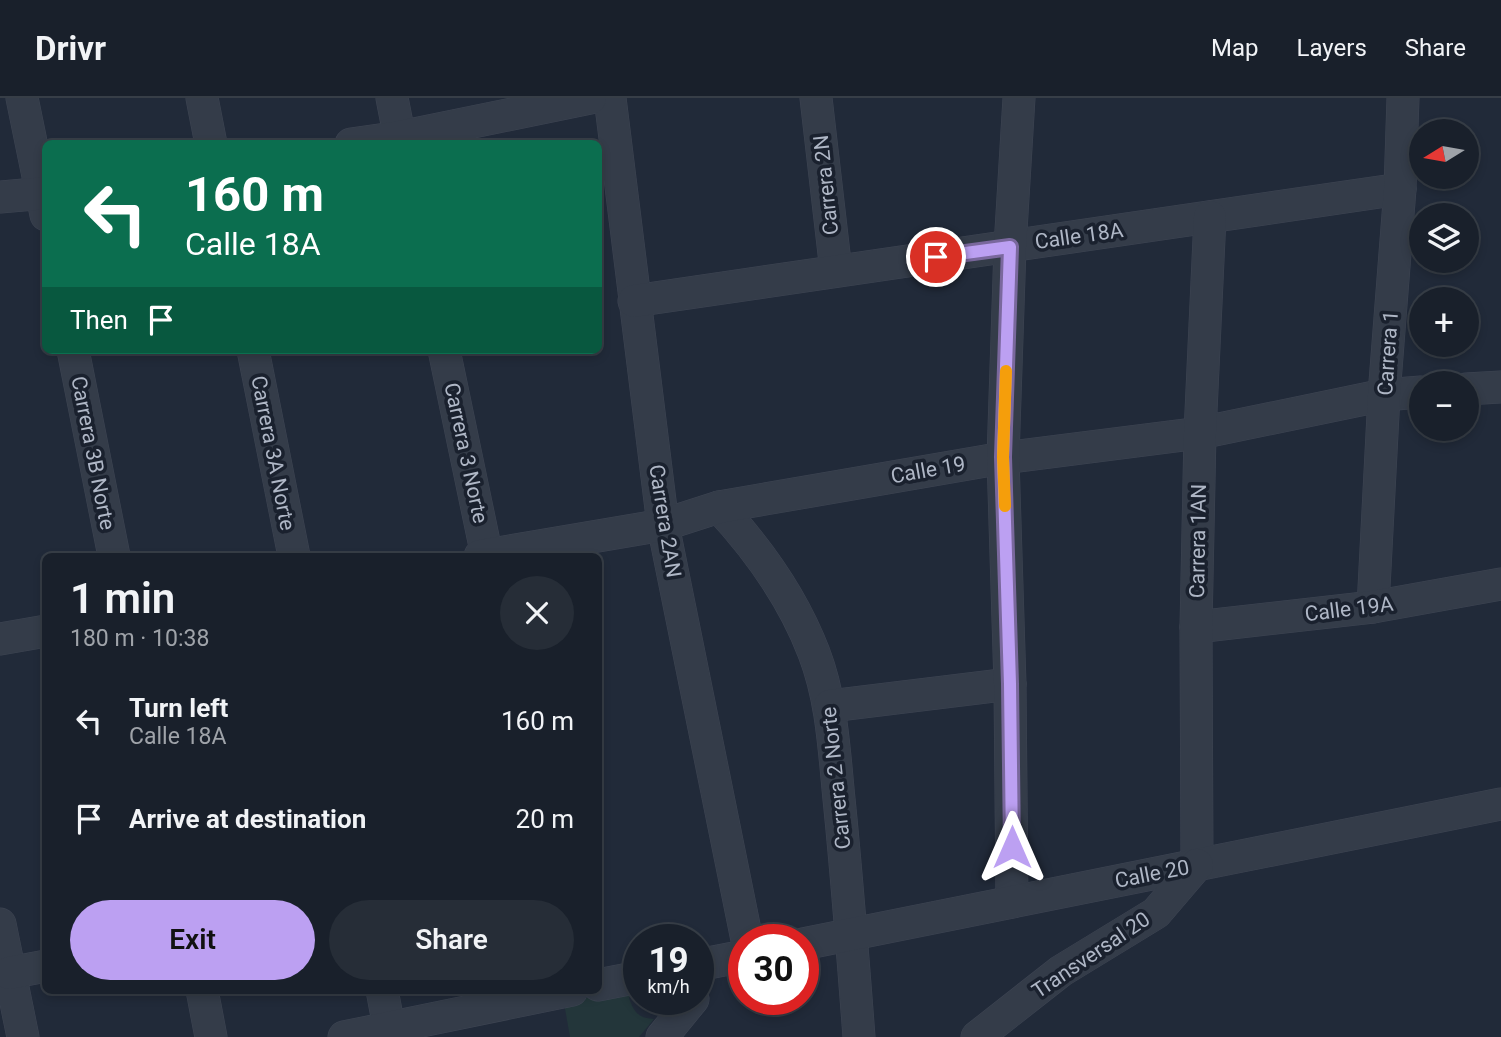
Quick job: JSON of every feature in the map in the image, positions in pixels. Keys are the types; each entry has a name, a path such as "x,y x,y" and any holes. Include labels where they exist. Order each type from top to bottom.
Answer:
{"street":[{"path":"22,98 42,192"},
{"path":"202,98 210,140"},
{"path":"392,98 401,140 590,98"},
{"name":"Carrera 2AN","path":"610,98 663,525 728,955 714,972"},
{"name":"Carrera 2N","path":"816,98 836,271"},
{"path":"1012,902 1010,684 1003,457 1010,247 1019,98"},
{"name":"Carrera 1","path":"1373,607 1384,395 1400,189 1403,98"},
{"name":"Calle 18A","path":"634,301 1400,189"},
{"path":"0,197 42,201"},
{"name":"Carrera 1AN","path":"1197,865 1196,627 1200,433 1210,217"},
{"name":"Carrera 3B Norte","path":"74,354 113,553"},
{"name":"Carrera 3A Norte","path":"254,354 293,553"},
{"name":"Carrera 3 Norte","path":"445,354 484,553"},
{"path":"1479,388 1501,387"},
{"name":"Calle 19","path":"502,553 663,525 719,507 1003,457 1200,433 1384,395 1409,393"},
{"name":"Carrera 2 Norte","path":"719,507 771,570 797,614 815,654 830,706 859,1037"},
{"name":"Calle 19A","path":"1196,627 1373,607 1501,584"},
{"path":"0,639 42,632"},
{"path":"830,706 1010,684"},
{"name":"Calle 20","path":"819,941 1501,804"},
{"name":"Transversal 20","path":"977,1037 1061,971 1156,913 1197,865"},
{"path":"0,924 23,1037"},
{"path":"9,973 42,967"},
{"path":"602,984 623,980"},
{"path":"203,994 211,1037"},
{"path":"383,994 389,1027"},
{"path":"344,1037 552,994"},
{"path":"662,1037 680,1015"}],"green space":[{"path":"623,990 623,1015 654,1019 639,1037 570,1037 564,1003"}],"slow traffic":[{"path":"1005,506 1003,457 1006,371"}],"route":[{"path":"936,257 1010,247 1003,457 1012,847"}]}
